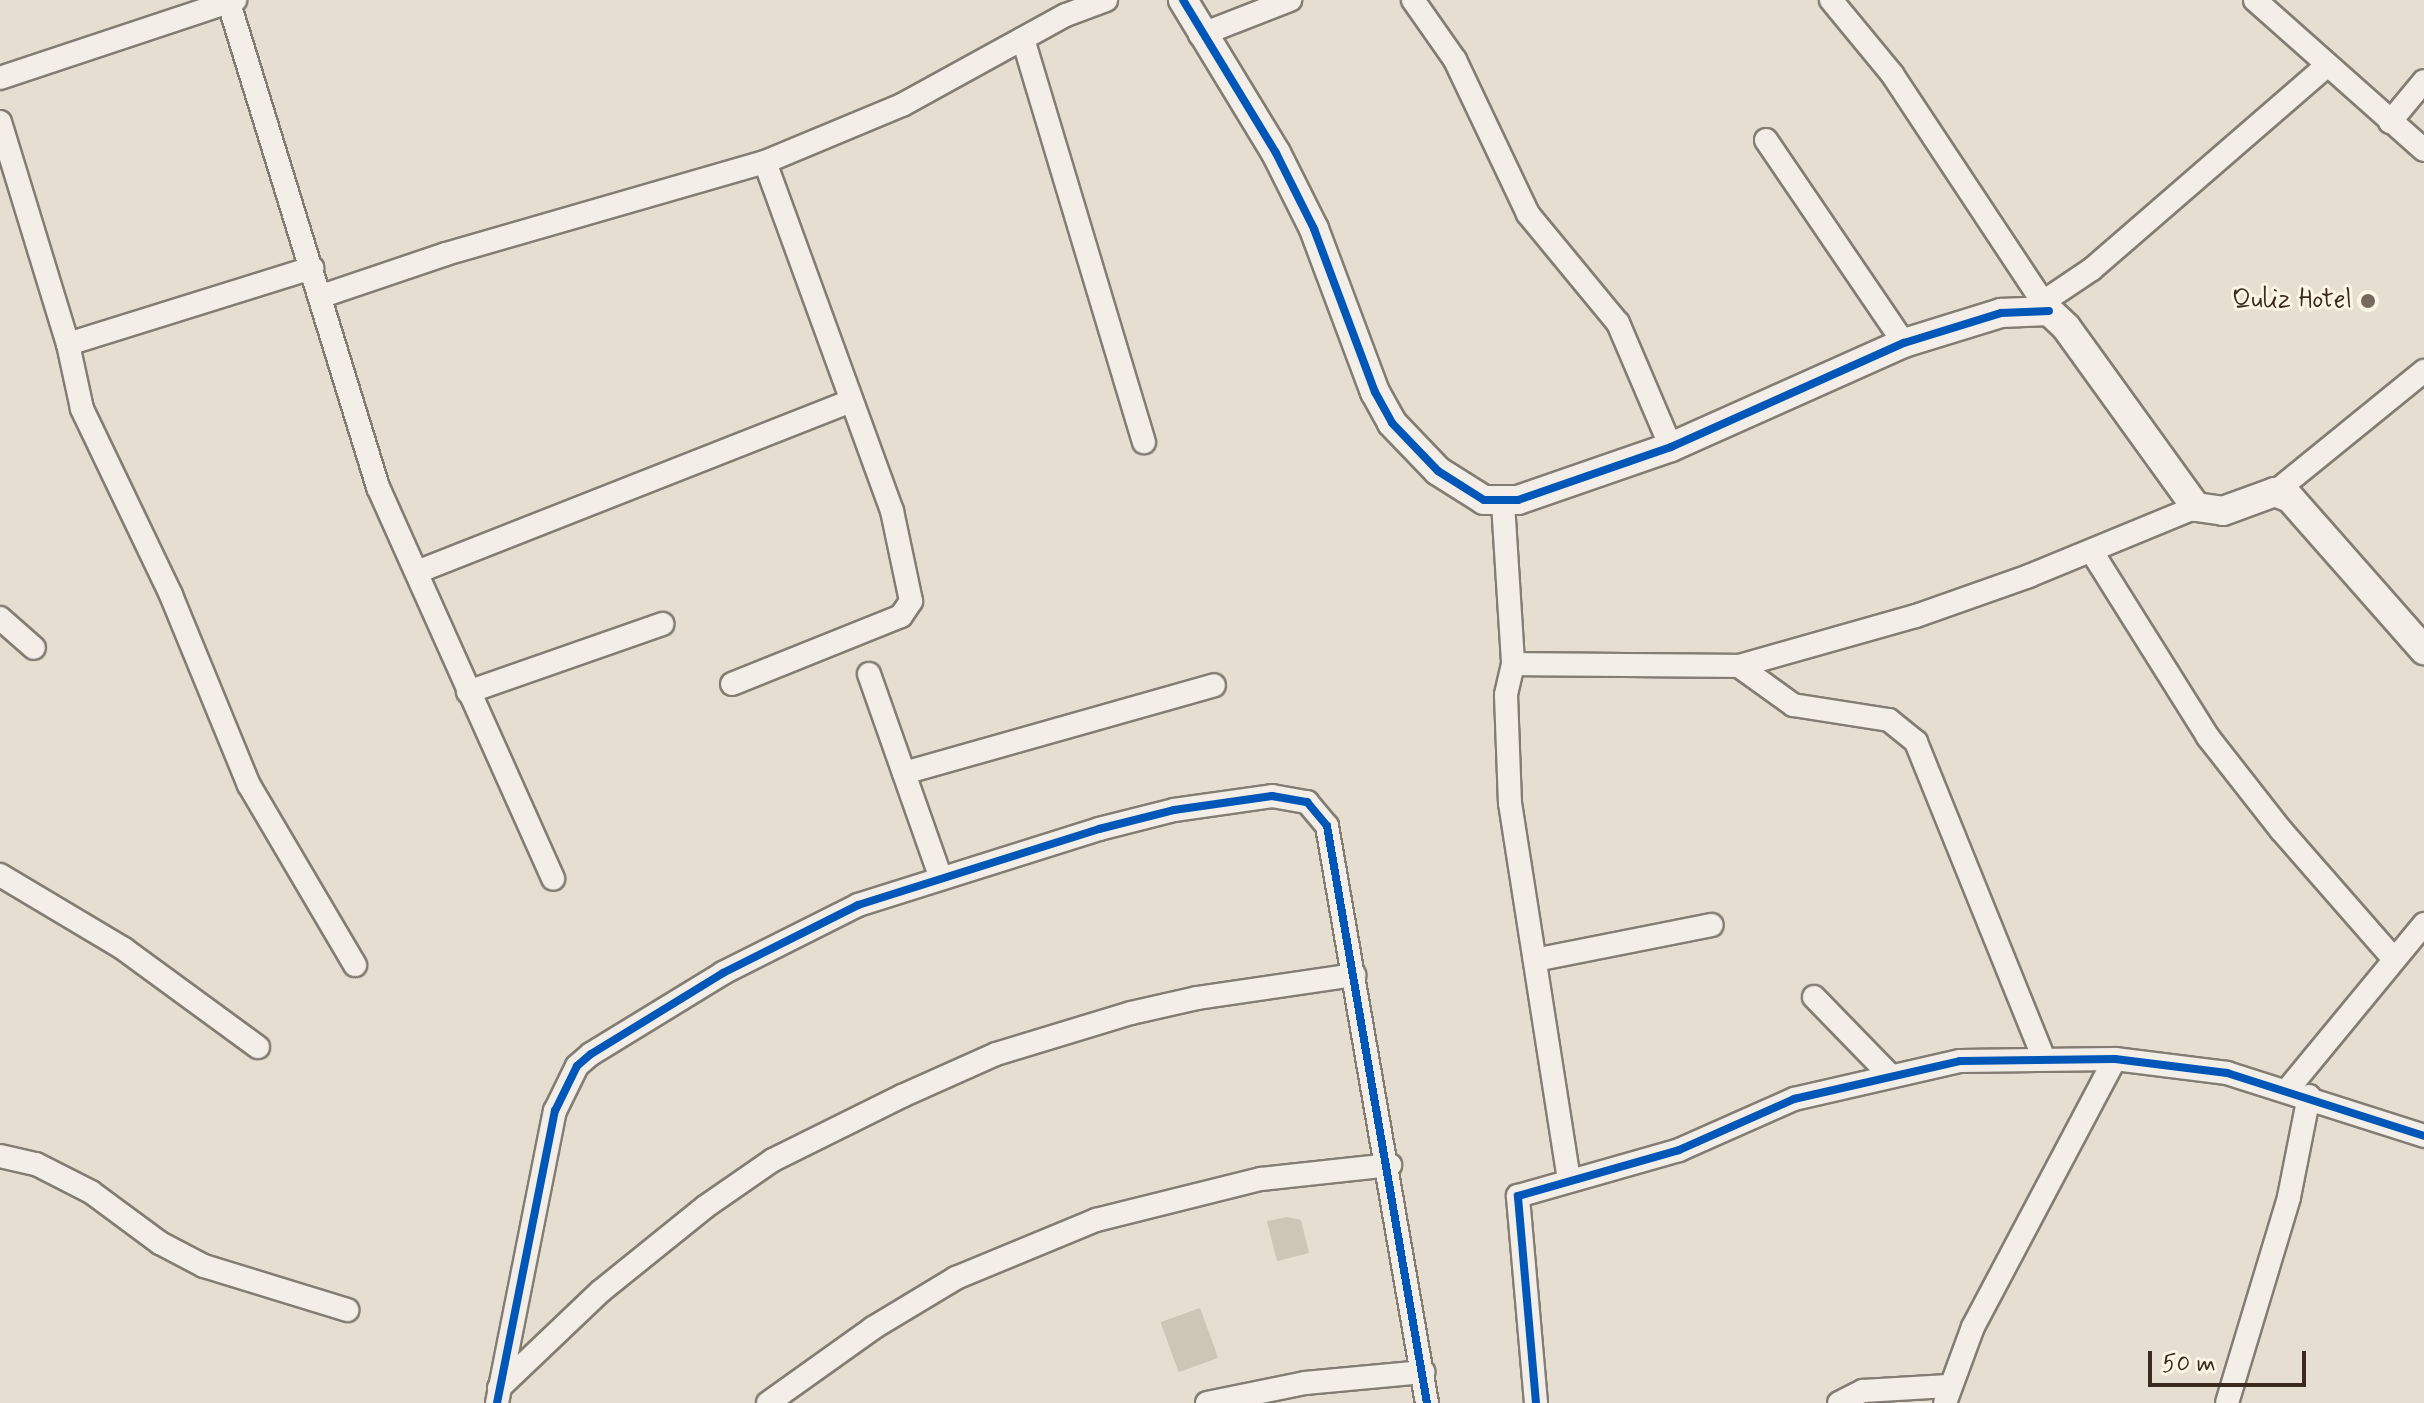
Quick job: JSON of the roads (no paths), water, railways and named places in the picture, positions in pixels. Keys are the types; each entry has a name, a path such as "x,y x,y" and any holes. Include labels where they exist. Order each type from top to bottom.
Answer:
{"street":[{"path":"322,296 446,254 765,162 902,105 1023,39 1106,0"},
{"path":"1183,0 1200,35 1276,153 1314,229 1375,392 1392,423 1438,471 1484,500 1503,503 1671,447 1904,343 2001,313 2046,307 2326,66"},
{"path":"1200,35 1290,0"},
{"path":"1413,0 1455,60 1528,214 1618,323 1671,447"},
{"path":"1831,0 1892,74 2046,307 2093,362 2196,507"},
{"path":"2255,0 2424,150"},
{"path":"0,78 231,1 378,487 553,879"},
{"path":"1023,39 1144,442"},
{"path":"2390,122 2424,81"},
{"path":"0,122 68,344 82,409 171,595 249,785 355,965"},
{"path":"1766,140 1904,343"},
{"path":"732,684 901,616 911,601 892,511 765,162"},
{"path":"68,344 312,268"},
{"path":"1513,664 1739,666 1916,616 2092,552 2196,507 2235,509 2275,492 2424,371"},
{"path":"417,572 852,401"},
{"path":"2275,492 2290,498 2329,539 2424,650"},
{"path":"1503,503 1513,664 1506,695 1507,762 1569,1179"},
{"path":"2092,552 2208,737 2281,830 2393,958"},
{"path":"0,618 34,648"},
{"path":"468,692 662,624"},
{"path":"1739,666 1793,705 1889,720 1916,742 2044,1059"},
{"path":"869,674 940,876"},
{"path":"904,773 1214,685"},
{"path":"498,1396 555,1111 577,1066 664,1007 790,936 940,876 1174,810 1290,796 1314,807 1327,826 1390,1165 1427,1403"},
{"path":"0,875 124,949 258,1047"},
{"path":"2227,1403 2289,1197 2298,1092 2393,958 2424,924"},
{"path":"1535,960 1712,925"},
{"path":"498,1396 601,1291 705,1207 773,1160 902,1096 996,1054 1131,1013 1197,998 1354,975"},
{"path":"1814,997 1889,1074"},
{"path":"1839,1403 1863,1391 1946,1395 1986,1302 2115,1059"},
{"path":"1536,1403 1516,1203 1524,1191 1679,1150 1794,1099 1889,1074 1960,1061 2115,1059 2227,1073 2298,1092 2424,1136"},
{"path":"0,1156 36,1164 91,1192 160,1243 204,1266 347,1310"},
{"path":"768,1403 873,1328 956,1278 1082,1226 1128,1209 1246,1182 1390,1165"},
{"path":"1207,1403 1305,1383 1423,1372"}],"place":[{"name":"Quliz Hotel","path":"2368,301"}]}
